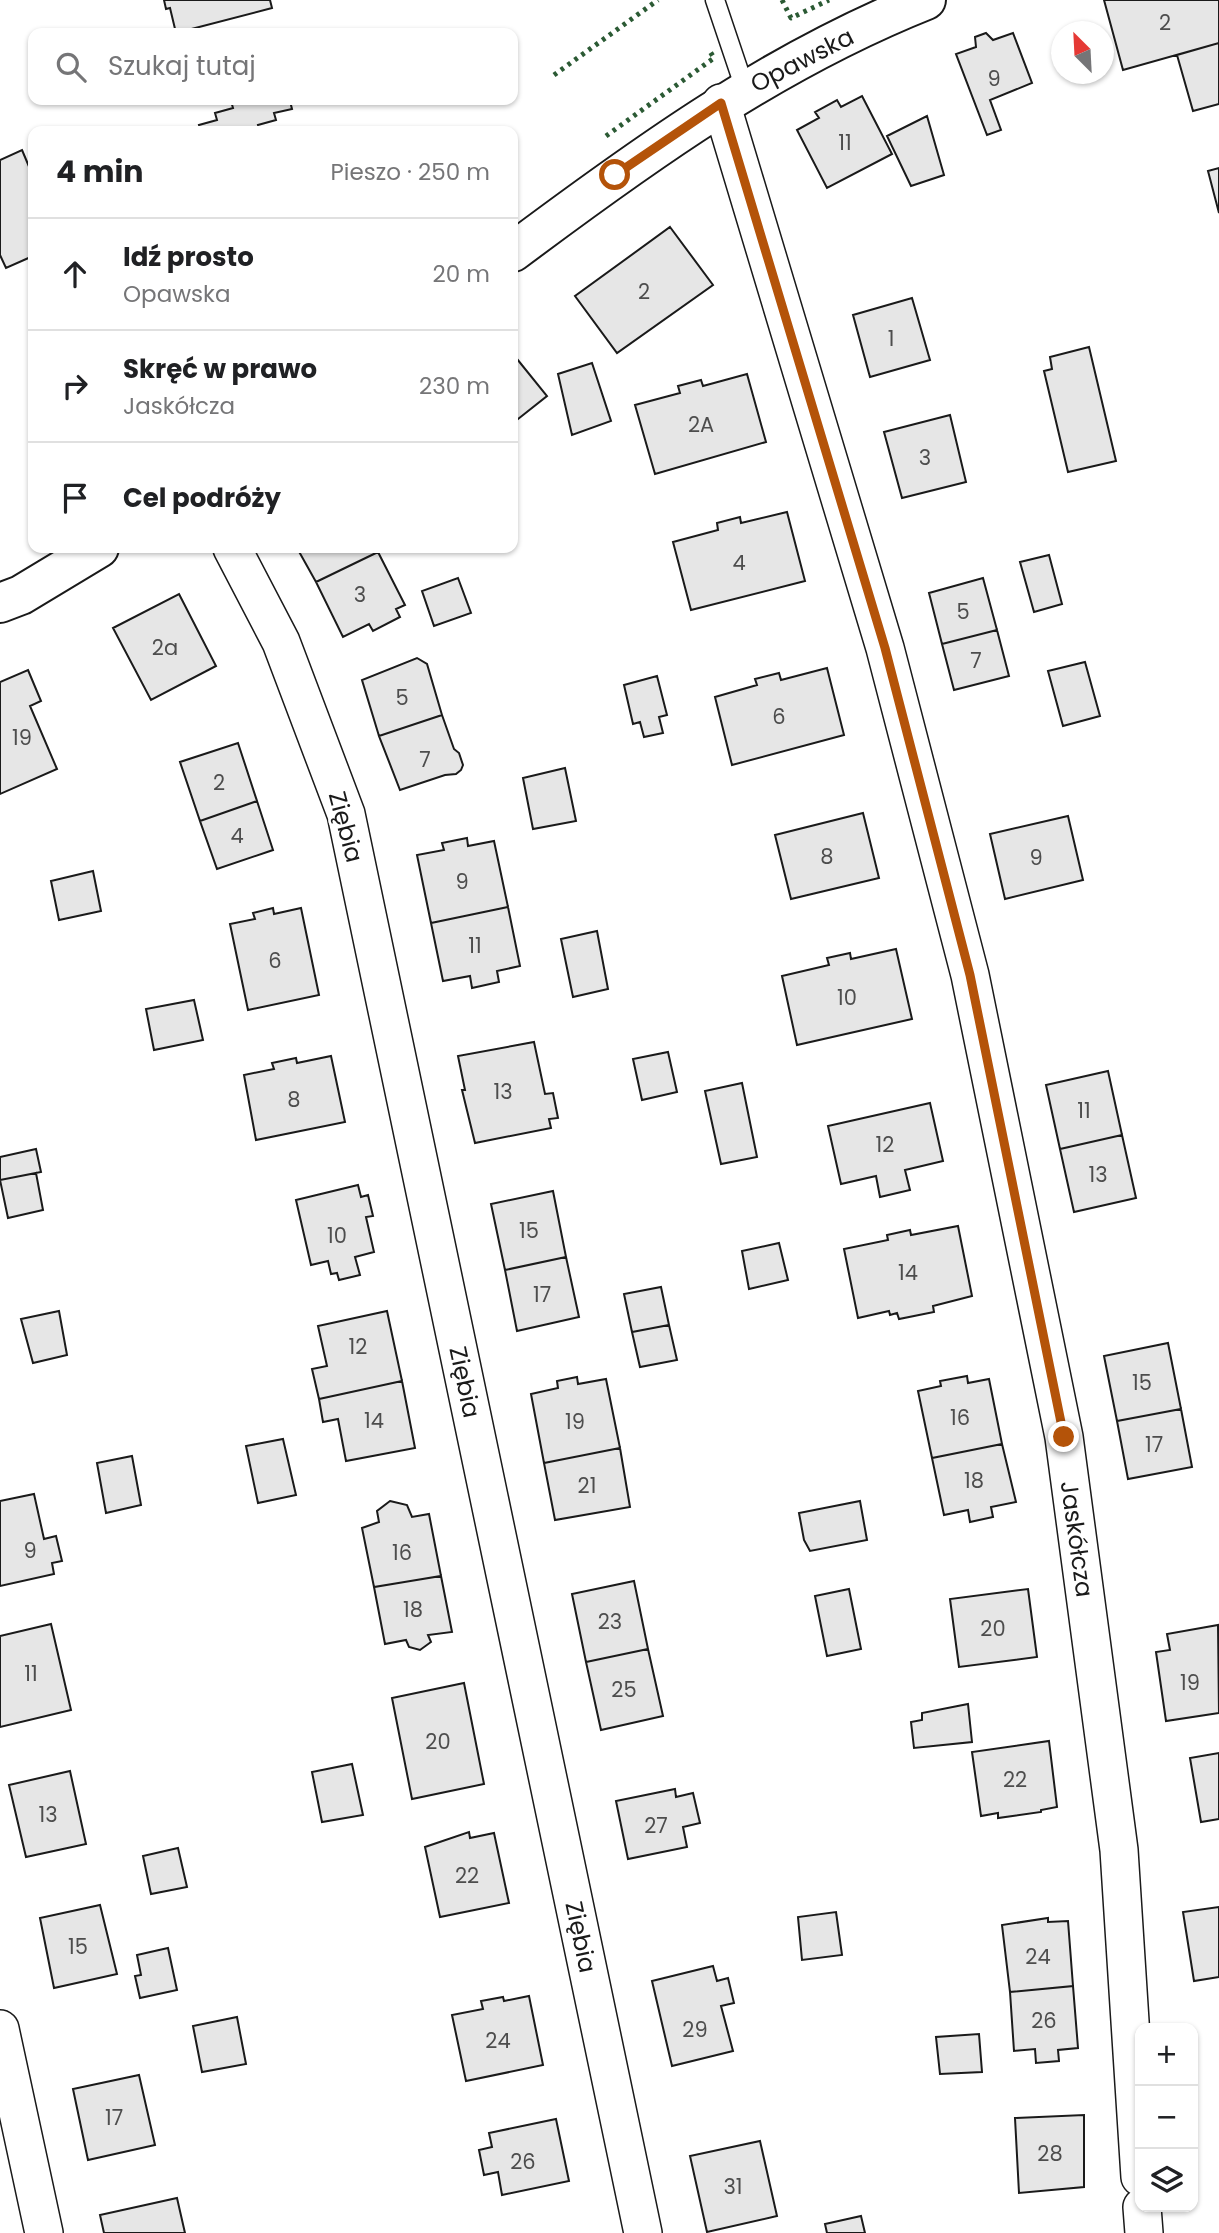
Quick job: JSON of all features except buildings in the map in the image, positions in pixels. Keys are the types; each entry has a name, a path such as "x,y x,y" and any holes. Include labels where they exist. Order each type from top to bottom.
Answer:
{"street":[{"name":"Opawska","path":"518,248 615,175 733,96 926,0"},
{"name":"Jaskółcza","path":"733,96 885,648 966,962 1064,1437 1119,1850 1138,2149"},
{"path":"0,603 21,595 91,553"},
{"name":"Ziębia","path":"235,553 281,642 346,814 643,2233"},
{"path":"0,2029 44,2233"},
{"path":"1142,2212 1144,2233"}],"lane":[{"path":"715,0 733,96"}],"hedge":[{"path":"554,75 658,0"},
{"path":"782,0 791,18 829,0"},
{"path":"606,136 714,58 709,50"}],"route":[{"path":"615,175 721,103 885,648 970,975 1064,1437"}]}
